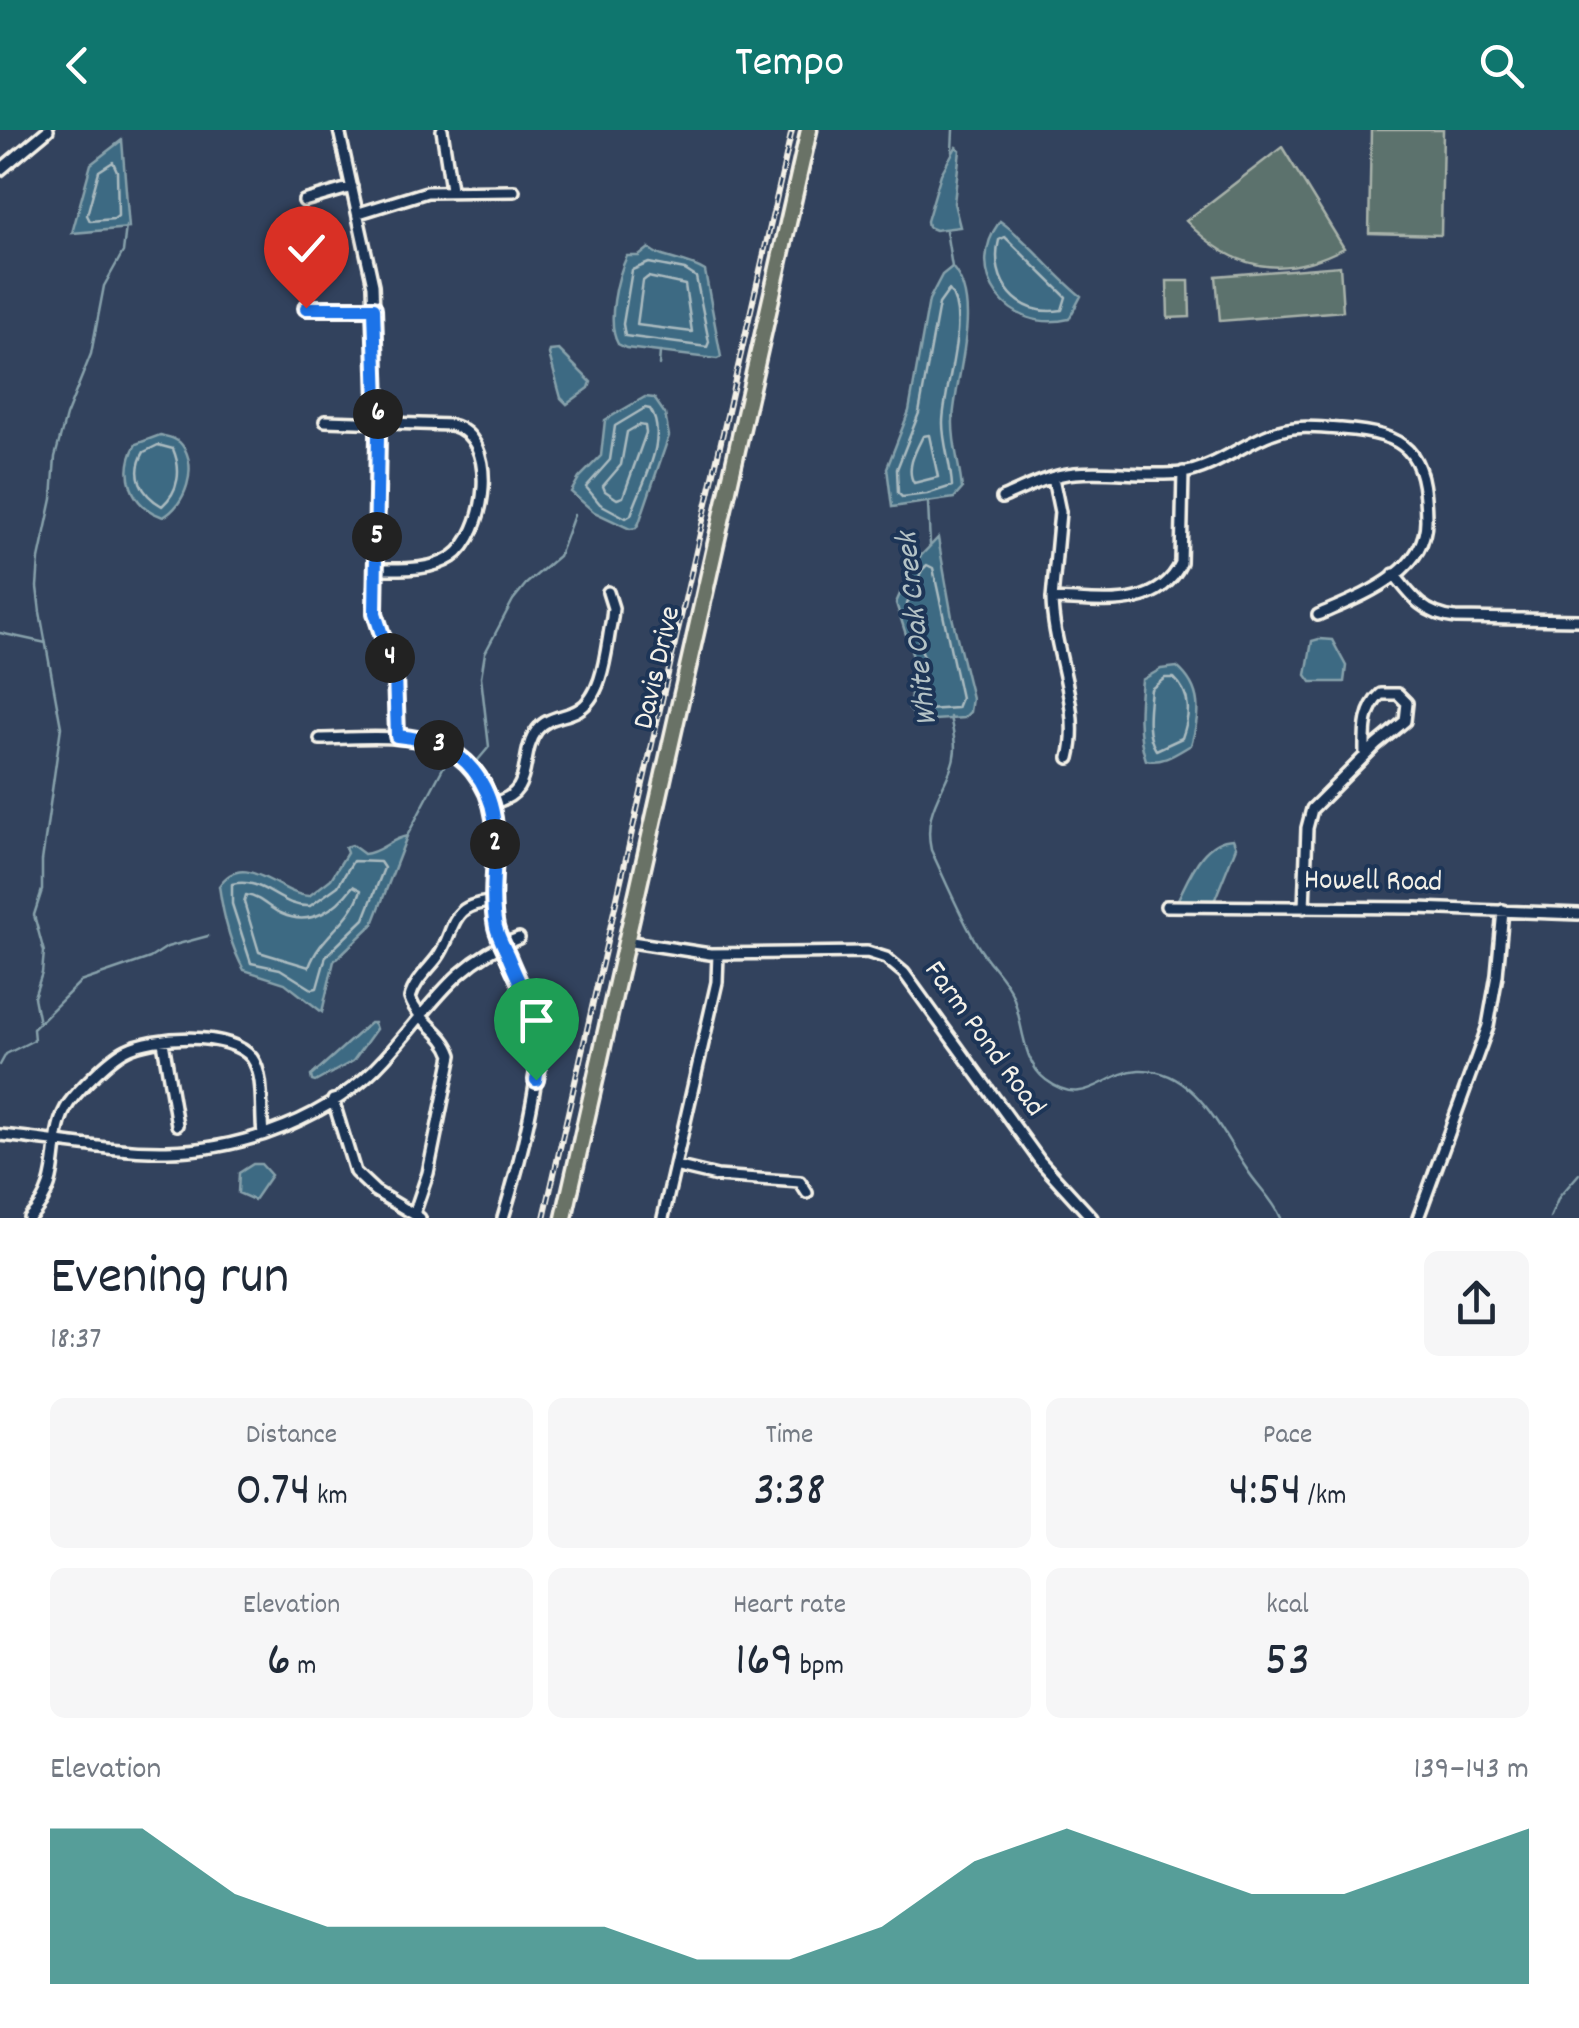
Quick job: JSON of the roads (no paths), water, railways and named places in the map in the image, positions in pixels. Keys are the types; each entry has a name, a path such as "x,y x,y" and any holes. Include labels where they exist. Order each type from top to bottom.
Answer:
{"main road":[{"name":"Davis Drive","path":"564,1218 809,130"}],"street":[{"path":"0,170 48,130"},
{"path":"339,130 359,213 374,308 378,424 375,613 395,674 397,736"},
{"path":"442,130 451,190"},
{"path":"304,200 352,188"},
{"path":"359,213 405,198 451,190 514,191"},
{"path":"306,308 374,308"},
{"path":"325,421 460,428 478,445 482,479 476,524 460,551 430,566 376,568"},
{"path":"1002,498 1076,473 1183,472 1292,428 1387,435 1414,456 1426,516 1424,537 1419,550 1394,574 1357,600 1318,615"},
{"path":"1052,599 1130,600 1149,596 1167,583 1177,570 1183,548 1183,472"},
{"path":"1053,478 1060,512 1052,599 1074,736 1069,758"},
{"path":"1394,574 1421,606 1446,617 1579,620"},
{"path":"492,803 506,800 517,790 532,738 539,728 552,718 580,709 592,697 612,618 608,592"},
{"path":"1304,908 1308,818 1320,800 1405,721 1408,710 1402,696 1387,692 1372,704 1365,728 1365,756"},
{"path":"320,739 421,739 458,756 476,774 492,803 496,828 496,928 535,1018 541,1052 503,1218"},
{"path":"333,1100 355,1172 375,1191 417,1216 452,1067 448,1044 422,1018 410,998 413,988 440,954 453,921 471,906 495,902"},
{"name":"Howell Road","path":"1166,906 1579,914"},
{"path":"1418,1218 1488,1026 1498,975 1502,910"},
{"path":"0,1135 163,1152 218,1146 264,1134 310,1114 380,1064 458,972 478,956 518,938"},
{"name":"Farm Pond Road","path":"625,941 718,954 848,951 881,955 894,962 1040,1160 1092,1218"},
{"path":"663,1218 717,982 718,954"},
{"path":"29,1218 49,1191 61,1119 68,1104 126,1050 183,1038 212,1040 243,1050 258,1071 264,1134"},
{"path":"163,1042 178,1125"},
{"path":"675,1166 717,1176 800,1182 807,1193"}],"water":[{"path":"122,140 129,228 72,233 91,164"},
{"path":"956,147 960,150 954,203 960,227 935,230 928,227 927,221 941,174"},
{"path":"1000,221 1081,296 1069,319 1047,321 1027,317 997,295 986,260"},
{"path":"649,248 705,271 721,357 618,344 613,312 620,276 627,256 639,256"},
{"path":"952,267 961,282 967,320 953,420 962,489 954,498 892,507 887,468 909,411 929,300 942,275"},
{"path":"559,350 591,382 589,388 567,404 561,398 549,354"},
{"path":"645,397 654,398 665,414 669,436 639,523 630,529 594,512 571,492 601,456 605,420"},
{"path":"160,435 180,443 189,464 183,495 163,517 136,497 129,477 136,444"},
{"path":"938,538 972,698 970,712 964,718 919,721 909,709 915,663 896,603 913,564"},
{"path":"1332,640 1346,666 1344,682 1311,682 1306,675 1312,641"},
{"path":"1177,667 1191,684 1197,703 1191,745 1164,759 1146,760 1140,730 1142,680 1161,669"},
{"path":"407,836 373,924 334,961 322,1012 285,983 244,970 231,940 219,886 229,875 251,872 309,896 331,879 347,853 345,847 352,845 364,854 370,853"},
{"path":"1233,839 1236,847 1213,904 1177,901 1205,853 1222,841"},
{"path":"370,1023 376,1029 353,1061 312,1081 311,1076"},
{"path":"253,1164 261,1164 271,1175 254,1200 238,1193 239,1173"}],"waterway":[{"name":"White Oak Creek","path":"952,152 953,130"},
{"path":"39,1023 34,997 44,952 34,915 42,890 42,861 61,727 40,612 39,559 52,499 55,457 66,416 91,354 104,286 123,252 126,226"},
{"name":"White Oak Creek","path":"946,231 952,267"},
{"path":"659,365 660,352"},
{"name":"White Oak Creek","path":"928,503 930,545"},
{"path":"478,760 489,747 481,677 485,653 513,600 559,556 574,515"},
{"path":"0,633 46,643"},
{"name":"White Oak Creek","path":"950,717 955,749 930,820 931,850 971,935 1013,996 1032,1063 1046,1080 1072,1091 1084,1091 1139,1070 1176,1079 1204,1104 1281,1218"},
{"path":"407,836 444,766"},
{"path":"0,1065 6,1054 34,1040 33,1029 80,982 150,958 167,947 208,936"},
{"path":"1550,1218 1559,1197 1579,1174"}],"railway":[{"path":"544,1218 792,130"}]}
